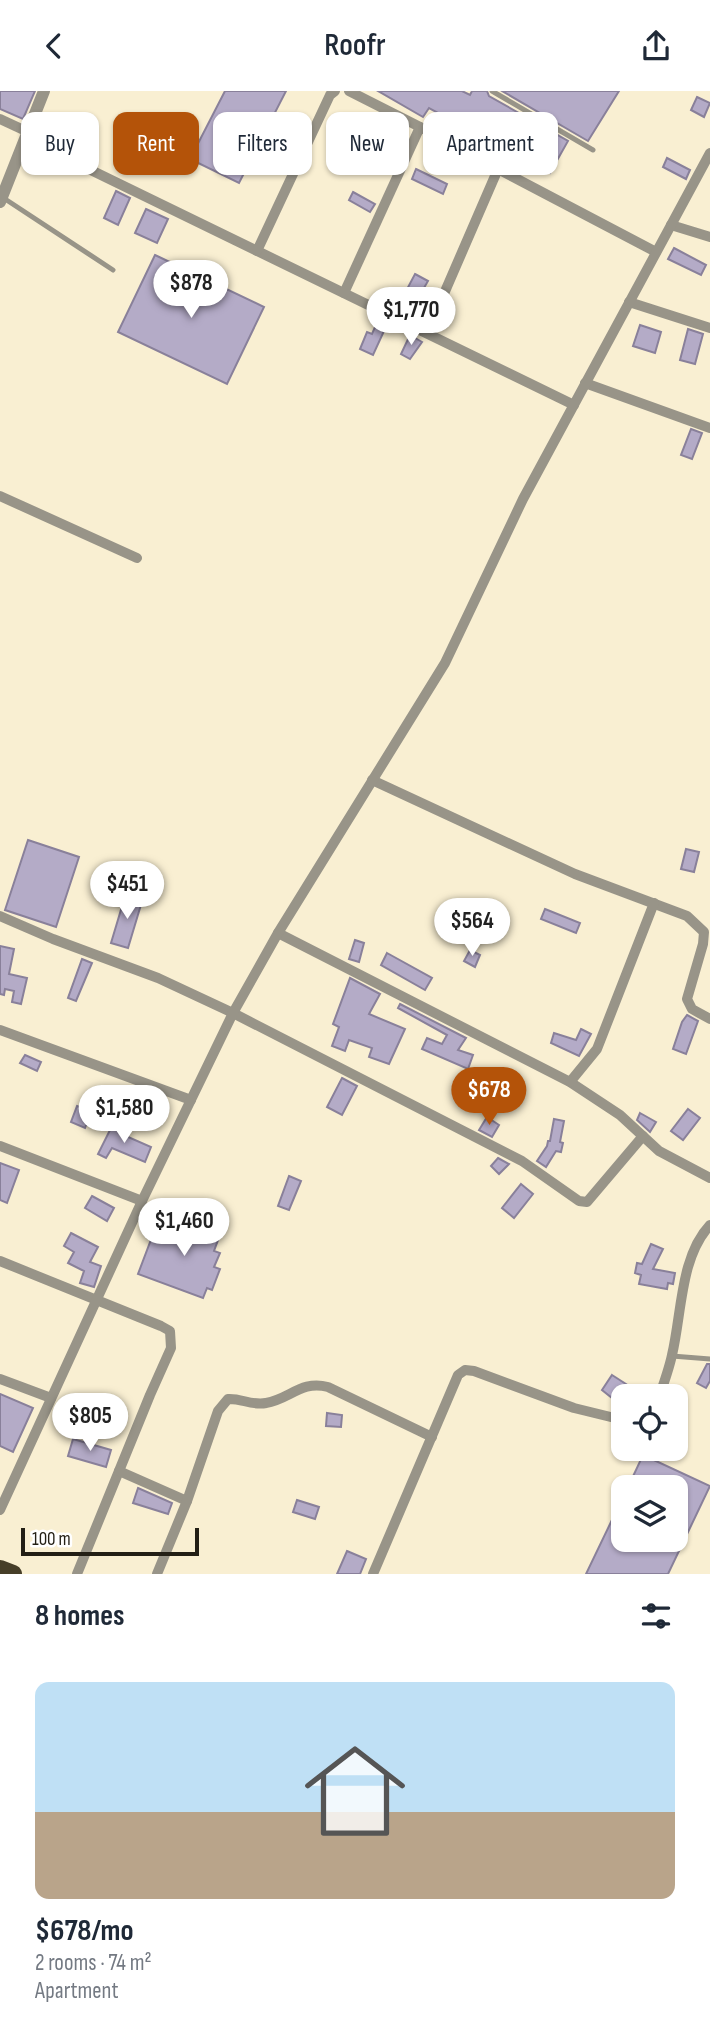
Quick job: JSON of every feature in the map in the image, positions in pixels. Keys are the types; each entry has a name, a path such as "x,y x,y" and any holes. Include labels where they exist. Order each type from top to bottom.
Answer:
{"highway":[{"path":"0,1569 13,1574"}],"street":[{"path":"36,112 44,91"},
{"path":"257,251 330,95 335,91"},
{"path":"349,91 423,129"},
{"path":"0,119 21,131"},
{"path":"344,293 419,127"},
{"path":"1,199 21,150"},
{"path":"0,1510 142,1201 233,1013 278,933 445,663 523,499 710,153"},
{"path":"99,171 574,405"},
{"path":"427,333 497,175"},
{"path":"509,175 656,252"},
{"path":"671,225 710,237"},
{"path":"629,302 710,328"},
{"path":"585,383 710,428"},
{"path":"0,496 137,558"},
{"path":"372,780 575,874 687,916 704,932 687,999 692,1009 710,1019"},
{"path":"570,1082 597,1049 654,903"},
{"path":"0,916 52,939 158,978 233,1013 522,1161 579,1201 587,1202 643,1136"},
{"path":"278,933 570,1082 620,1115 674,1161 710,1178"},
{"path":"0,1030 191,1100"},
{"path":"0,1146 142,1201"},
{"path":"663,1384 672,1356 691,1255 700,1236 710,1225"},
{"path":"0,1261 161,1326 170,1331 172,1336 171,1348 77,1574"},
{"path":"373,1574 458,1375 465,1370 574,1408 611,1417"},
{"path":"0,1379 51,1398"},
{"path":"157,1574 187,1501 218,1411 228,1399 236,1398 256,1404 268,1403 315,1383 432,1437"},
{"path":"119,1471 187,1501"}],"lane":[{"path":"492,91 593,150"},
{"path":"1,199 113,270"},
{"path":"672,1356 710,1359"}],"building":[{"path":"0,91 35,91 26,112 21,112 21,118 0,109"},
{"path":"225,91 286,91 275,112 214,112"},
{"path":"378,91 462,91 470,95 472,91 487,91 489,96 517,112 436,112 429,108 423,112 423,117"},
{"path":"502,91 619,91 588,141 558,124 558,112 538,112"},
{"path":"697,97 710,103 704,117 691,110"},
{"path":"213,114 213,170 199,163 199,142"},
{"path":"558,135 568,141 558,159"},
{"path":"667,158 690,170 686,179 663,167"},
{"path":"416,169 423,175 447,184 443,194 412,179"},
{"path":"223,175 243,175 239,183"},
{"path":"116,191 130,198 118,225 104,218"},
{"path":"353,192 375,204 370,212 349,200"},
{"path":"146,209 168,219 157,243 135,233"},
{"path":"674,248 706,265 701,275 668,259"},
{"path":"155,255 264,307 227,384 118,332"},
{"path":"415,274 428,281 408,316 396,310"},
{"path":"640,325 661,332 655,353 633,346"},
{"path":"375,327 384,331 373,355 360,349 367,332 372,334"},
{"path":"688,329 703,334 695,364 680,360"},
{"path":"410,335 422,342 410,359 401,354"},
{"path":"691,429 702,433 692,459 681,455"},
{"path":"28,840 79,857 56,927 5,910"},
{"path":"686,849 699,852 694,872 681,869"},
{"path":"126,893 143,898 128,948 111,943"},
{"path":"545,909 580,923 576,933 541,919"},
{"path":"355,940 364,943 359,962 349,959"},
{"path":"0,946 14,949 9,974 27,978 21,1004 12,1002 14,991 5,989 4,995 0,994"},
{"path":"470,950 480,955 475,967 464,961"},
{"path":"387,953 432,978 425,990 381,965"},
{"path":"82,959 92,963 76,1001 68,998"},
{"path":"350,978 380,994 369,1014 405,1029 389,1064 369,1057 372,1048 349,1040 345,1051 332,1046 339,1027 333,1024"},
{"path":"400,1004 466,1038 458,1050 473,1055 468,1069 422,1049 427,1038 442,1044 447,1035 398,1008"},
{"path":"687,1015 698,1021 686,1054 673,1049"},
{"path":"581,1029 591,1034 579,1056 551,1043 554,1033 576,1040"},
{"path":"25,1055 41,1062 37,1071 20,1063"},
{"path":"342,1078 357,1086 342,1115 327,1107"},
{"path":"77,1106 91,1112 85,1128 71,1122"},
{"path":"688,1109 700,1118 683,1140 671,1131"},
{"path":"640,1113 656,1122 650,1132 637,1120"},
{"path":"487,1117 499,1125 492,1137 479,1130"},
{"path":"554,1119 564,1121 560,1142 563,1143 561,1152 556,1151 546,1167 537,1161 550,1141"},
{"path":"114,1122 123,1126 119,1133 151,1147 145,1162 112,1148 106,1158 98,1154"},
{"path":"498,1158 509,1164 499,1174 491,1166"},
{"path":"0,1163 19,1170 7,1203 0,1200"},
{"path":"289,1176 301,1181 289,1210 278,1206"},
{"path":"521,1184 533,1194 514,1218 502,1208"},
{"path":"92,1196 114,1208 107,1221 85,1208"},
{"path":"179,1217 221,1232 214,1251 220,1253 214,1267 220,1269 212,1290 207,1288 203,1298 138,1274 155,1229 172,1236"},
{"path":"71,1233 98,1247 90,1262 101,1266 94,1287 80,1283 84,1271 68,1263 74,1252 64,1246"},
{"path":"651,1244 663,1249 653,1269 675,1273 673,1284 668,1283 667,1289 639,1284 641,1275 635,1273 637,1263 642,1264"},
{"path":"707,1364 710,1364 710,1381 706,1388 697,1383"},
{"path":"612,1375 626,1384 611,1384 611,1397 602,1390"},
{"path":"0,1394 33,1408 13,1452 0,1446"},
{"path":"327,1413 342,1415 341,1427 326,1426"},
{"path":"73,1439 111,1450 106,1467 68,1456"},
{"path":"640,1461 656,1461 686,1475 634,1475"},
{"path":"688,1476 710,1486 688,1532"},
{"path":"138,1488 172,1503 168,1514 133,1503"},
{"path":"297,1500 319,1507 315,1519 293,1512"},
{"path":"611,1522 611,1552 678,1552 668,1574 586,1574"},
{"path":"347,1551 366,1559 360,1574 337,1574"}]}
